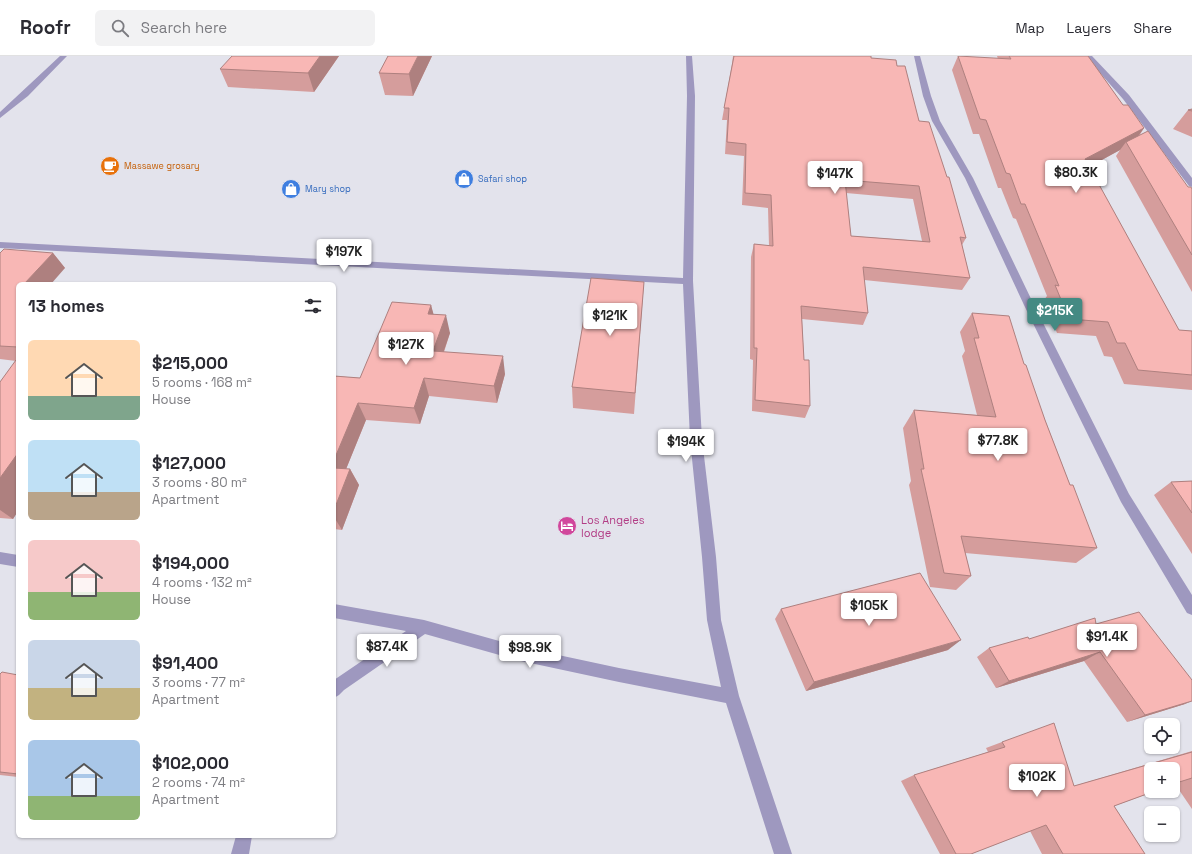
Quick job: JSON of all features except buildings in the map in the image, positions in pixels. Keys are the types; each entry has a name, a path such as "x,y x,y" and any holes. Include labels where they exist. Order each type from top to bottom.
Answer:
{"street":[{"path":"0,116 64,56"},
{"path":"689,56 691,96 688,281 696,438 709,557 714,620 731,696 783,854"},
{"path":"918,56 927,96 936,121 969,178 1029,305 1125,498 1192,608"},
{"path":"1088,56 1126,97 1191,182"},
{"path":"0,256 5,245 688,281"},
{"path":"0,558 16,561"},
{"path":"336,611 424,627 529,655 619,675 731,696"},
{"path":"336,688 424,627"},
{"path":"240,854 244,838"}],"place":[{"name":"Massawe grosary","path":"110,166"},
{"name":"Safari shop","path":"464,179"},
{"name":"Mary shop","path":"291,189"},
{"name":"Los Angeles lodge","path":"567,526"}]}
